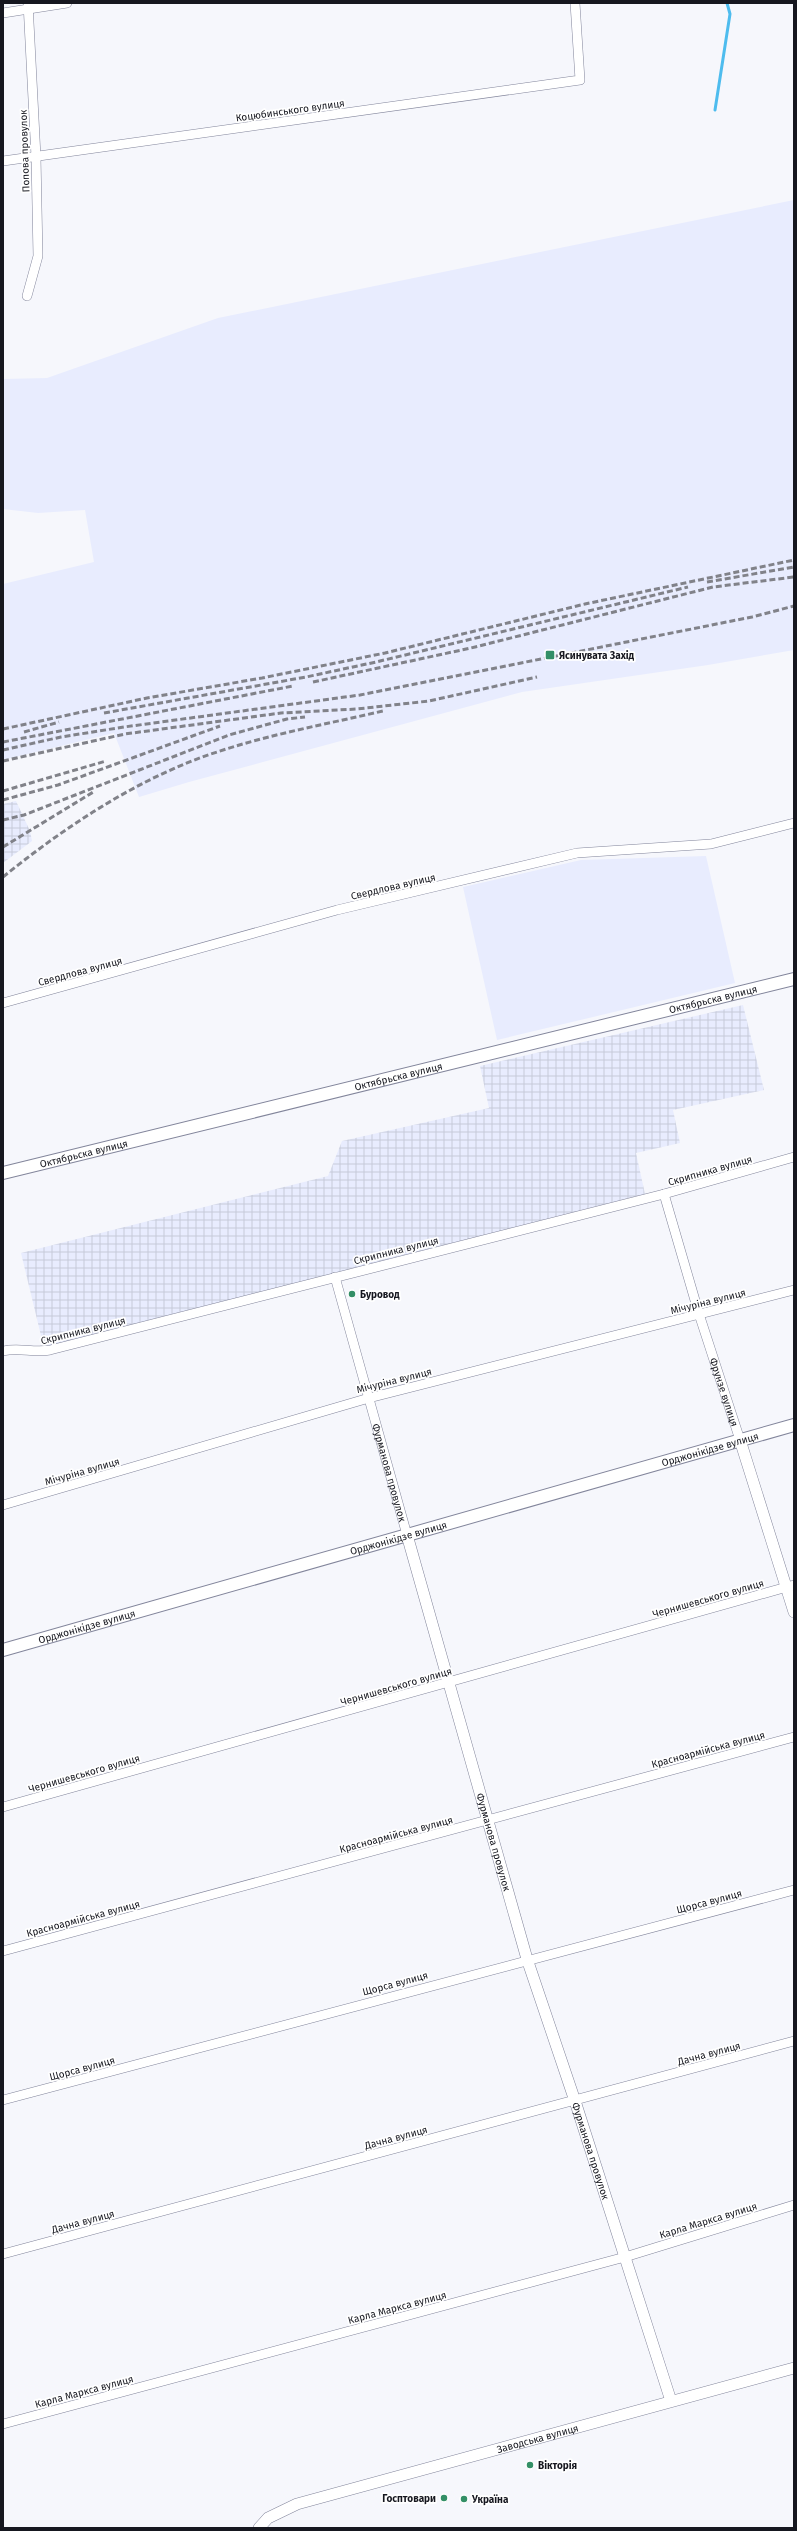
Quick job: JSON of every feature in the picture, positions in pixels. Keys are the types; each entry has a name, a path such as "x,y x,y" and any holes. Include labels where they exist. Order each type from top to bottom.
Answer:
{"main road":[{"name":"Октябрьска вулиця","path":"3,1173 794,978"},
{"name":"Орджонікідзе вулиця","path":"3,1650 794,1425"}],"street":[{"path":"3,13 29,6 67,3"},
{"name":"Коцюбинського вулиця","path":"3,161 580,80 575,3"},
{"name":"Попова провулок","path":"27,296 38,256 36,157 29,6"},
{"name":"Свердлова вулиця","path":"3,1003 337,910 577,853 711,844 794,823"},
{"name":"Скрипника вулиця","path":"3,1351 15,1349 37,1353 50,1350 664,1194 794,1157"},
{"name":"Фрунзе вулиця","path":"664,1194 699,1314 790,1586 794,1612"},
{"name":"Фурманова провулок","path":"335,1277 486,1821 527,1959 575,2101 671,2401"},
{"name":"Мічуріна вулиця","path":"3,1506 369,1398 794,1290"},
{"name":"Чернишевського вулиця","path":"3,1807 790,1586"},
{"name":"Красноармійська вулиця","path":"3,1951 794,1737"},
{"name":"Щорса вулиця","path":"3,2100 527,1959 794,1890"},
{"name":"Дачна вулиця","path":"3,2254 794,2041"},
{"name":"Карла Маркса вулиця","path":"3,2424 625,2257 794,2205"},
{"name":"Заводська вулиця","path":"259,2528 268,2518 282,2510 794,2368"}],"shaded area":[{"path":"794,200 794,650 708,665 522,692 189,782 139,797 114,733 3,760 3,584 94,562 85,510 38,513 3,509 3,379 47,378 218,318"},
{"path":"16,801 30,831 32,841 3,863 3,804"},
{"path":"706,856 735,983 497,1040 463,887 581,860"},
{"path":"743,1005 764,1090 673,1110 680,1143 636,1153 645,1194 44,1348 21,1253 328,1176 342,1141 489,1108 480,1066"}],"waterway":[{"path":"715,110 730,14 727,3"}],"railway":[{"path":"3,729 147,698 262,678 385,653 585,604 794,560"},
{"path":"707,582 794,567"},
{"path":"313,682 471,648 713,587 794,577"},
{"path":"104,713 306,677 376,662 688,587"},
{"path":"3,750 61,737 124,727 360,695 752,617 794,606"},
{"path":"3,761 125,734 281,713 357,709 429,701 537,677"},
{"path":"3,742 293,686"},
{"path":"3,877 52,839 105,805 132,789 188,762 258,740 383,711"},
{"path":"3,820 24,815 229,735 287,719 305,717"},
{"path":"24,732 59,722"},
{"path":"3,800 58,785 220,726"},
{"path":"3,791 106,761"},
{"path":"3,847 95,791"}],"place":[{"name":"Ясинувата Захід","path":"550,655"},
{"name":"Буровод","path":"352,1294"},
{"name":"Вікторія","path":"530,2465"},
{"name":"Госптовари","path":"444,2498"},
{"name":"Україна","path":"464,2499"}]}
